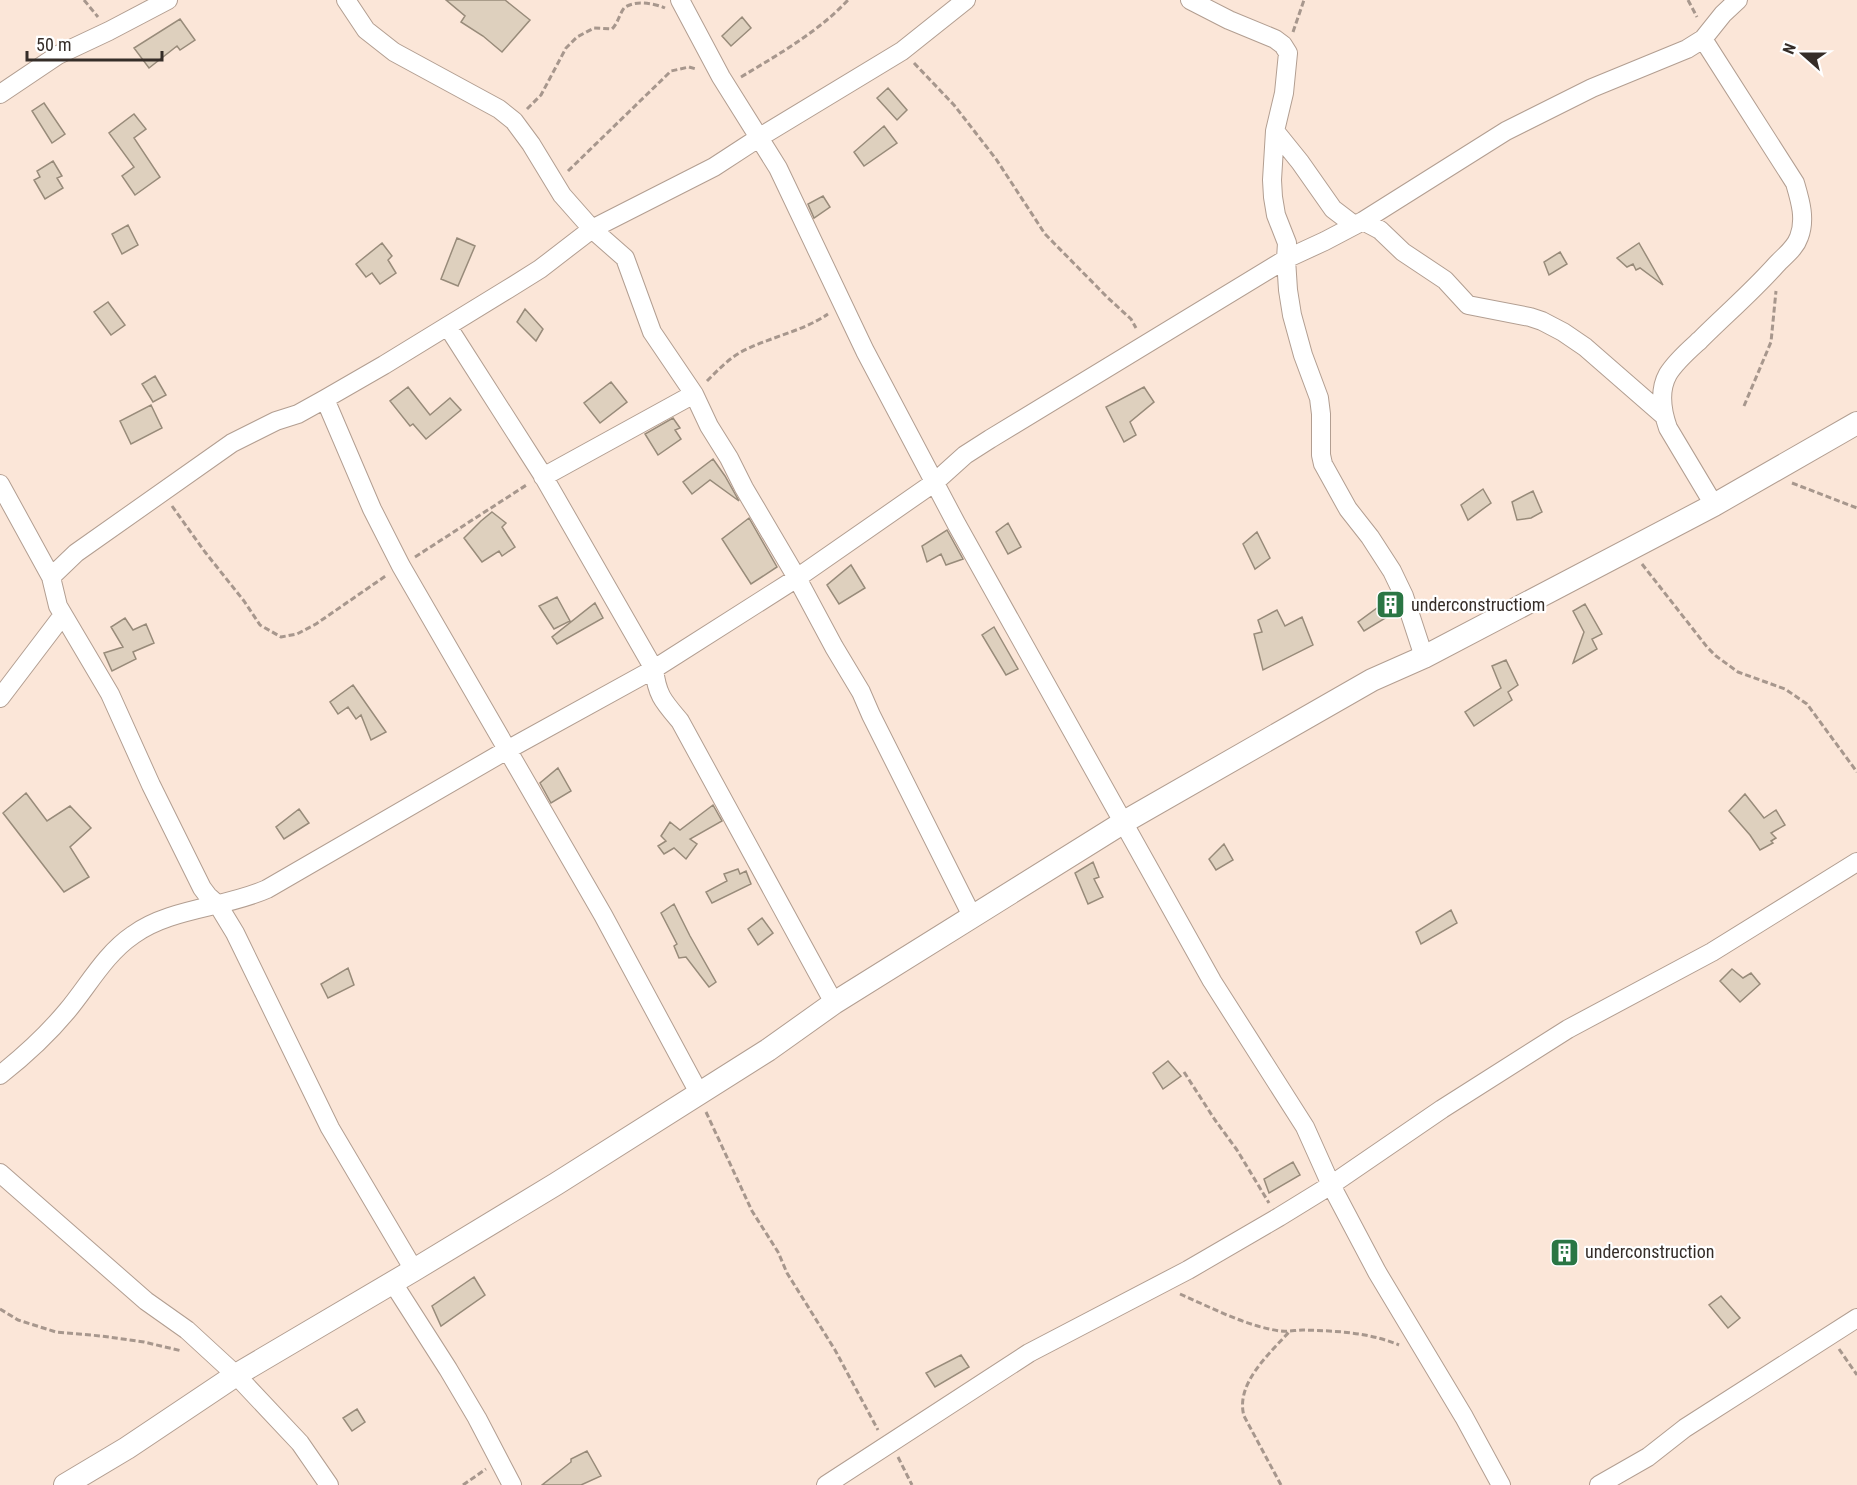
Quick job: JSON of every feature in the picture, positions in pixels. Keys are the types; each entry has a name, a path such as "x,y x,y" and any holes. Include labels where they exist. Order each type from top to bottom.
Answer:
{"street":[{"path":"0,94 58,55 168,0"},
{"path":"346,0 366,30 394,52 499,109 514,121 562,195 592,230 625,258 652,332 694,394 709,426 861,692 972,916"},
{"path":"51,577 76,553 232,443 276,421 298,414 325,399 448,327 540,269 592,230 714,167 902,51 966,0"},
{"path":"1190,0 1229,20 1275,39 1287,50 1284,93 1275,131 1273,197 1276,215 1287,243 1286,259 1292,315 1303,355 1319,398 1323,464 1348,509 1392,571 1404,596 1424,657"},
{"path":"0,1075 27,1053 66,1012 104,963 131,936 152,923 249,897 267,889 507,750 654,669 797,578 935,482 965,455 1132,351 1286,259 1358,223 1506,131 1571,97 1686,49 1702,39 1738,0"},
{"path":"683,7 724,81 778,168 842,305 957,525 1212,981 1305,1127 1331,1185 1377,1272 1464,1417 1501,1485"},
{"path":"1702,39 1795,183 1801,204 1802,221 1799,237 1793,248 1682,358 1668,374 1664,386 1663,415 1668,428 1714,505"},
{"path":"1275,131 1333,209 1358,223 1380,230 1403,252 1445,280 1468,305 1530,317 1563,332 1585,347 1663,415"},
{"path":"448,327 543,476 654,669 657,689 665,704 680,721 834,1004"},
{"path":"543,476 694,394"},
{"path":"325,399 372,509 401,566 603,915 698,1093"},
{"path":"65,1485 127,1448 236,1375 556,1184 768,1050 834,1004 972,916 1124,822 1372,680 1424,657 1714,505 1857,423"},
{"path":"0,484 51,577 58,606 110,694 151,785 202,888 218,905 235,933 330,1128 414,1270"},
{"path":"0,698 63,615"},
{"path":"826,1485 1029,1353 1159,1285 1279,1217 1568,1029 1712,952 1857,862"},
{"path":"0,1173 137,1293 187,1330 236,1375 300,1443 329,1485"},
{"path":"393,1283 448,1369 512,1485"},
{"path":"1599,1485 1648,1457 1685,1428 1857,1318"}],"path":[{"path":"555,183 671,70 689,67 724,81 789,47 832,17 848,0"},
{"path":"1287,50 1304,0"},
{"path":"514,121 541,95 566,48 585,32 594,28 612,29 626,6 635,2 683,7"},
{"path":"902,51 954,105 996,159 1045,234 1131,319 1136,328 1132,351"},
{"path":"1744,406 1771,342 1778,263"},
{"path":"694,394 726,363 745,349 809,325 842,305"},
{"path":"1768,474 1857,508"},
{"path":"163,492 260,626 281,637 297,634 316,624 401,566 543,476"},
{"path":"1630,548 1711,652 1738,672 1791,692 1807,704 1857,772"},
{"path":"1184,1072 1279,1217"},
{"path":"698,1093 752,1211 912,1485"},
{"path":"1159,1285 1237,1318 1282,1332 1343,1331 1388,1340 1427,1356"},
{"path":"0,1309 18,1320 56,1332 144,1342 219,1359"},
{"path":"1281,1485 1244,1416 1242,1406 1245,1391 1260,1365 1290,1331"},
{"path":"1828,1336 1857,1375"},
{"path":"463,1485 499,1460"}],"building":[{"path":"446,0 505,0 530,20 502,52 461,22 465,16"},
{"path":"742,17 751,28 731,46 722,36"},
{"path":"180,19 195,40 180,50 177,46 149,68 134,48"},
{"path":"888,88 907,110 897,120 877,98"},
{"path":"44,103 65,134 52,143 32,111"},
{"path":"134,114 146,129 134,138 160,177 135,195 122,176 134,167 109,133"},
{"path":"884,126 897,143 864,166 854,152"},
{"path":"53,161 62,176 57,178 63,188 45,199 34,180 40,177 37,171"},
{"path":"823,196 830,207 814,218 808,204"},
{"path":"128,225 138,245 122,254 112,234"},
{"path":"457,238 475,246 458,286 441,279"},
{"path":"382,243 392,256 388,260 396,273 380,284 372,273 366,277 356,264"},
{"path":"1639,243 1663,285 1640,268 1636,270 1633,264 1627,267 1617,258"},
{"path":"1560,252 1567,264 1549,275 1544,262"},
{"path":"108,302 125,325 111,335 94,312"},
{"path":"525,309 543,329 536,341 517,322"},
{"path":"155,376 166,395 153,402 142,384"},
{"path":"611,382 627,402 600,423 584,403"},
{"path":"408,387 430,415 450,398 461,410 426,439 413,424 410,426 390,401"},
{"path":"1144,387 1154,402 1130,422 1136,435 1124,442 1106,407"},
{"path":"151,405 162,428 131,444 120,421"},
{"path":"673,418 680,428 675,430 681,439 658,455 645,434"},
{"path":"713,459 739,501 710,480 692,494 683,482"},
{"path":"1483,489 1491,503 1468,520 1461,505"},
{"path":"1533,491 1542,512 1531,518 1517,520 1512,502"},
{"path":"492,512 506,523 502,527 515,547 502,556 499,551 482,562 464,538"},
{"path":"749,518 777,567 751,584 722,539"},
{"path":"1008,523 1021,547 1008,554 996,532"},
{"path":"947,530 963,559 946,565 941,554 927,562 922,546"},
{"path":"1257,532 1270,558 1255,569 1243,544"},
{"path":"851,565 865,588 839,604 827,585"},
{"path":"557,597 570,621 554,629 539,606"},
{"name":"underconstructiom","path":"1392,597 1397,611 1364,631 1358,622"},
{"path":"595,603 603,618 557,644 552,637"},
{"path":"1585,604 1602,634 1592,639 1597,649 1573,663 1584,632 1573,611"},
{"path":"1277,610 1285,626 1302,617 1313,645 1263,670 1254,634 1262,632 1258,620"},
{"path":"125,618 133,630 146,624 154,643 133,652 136,659 112,671 104,653 123,647 111,627"},
{"path":"994,627 1018,669 1006,675 982,635"},
{"path":"1506,660 1518,685 1508,692 1512,700 1474,726 1465,712 1501,688 1492,666"},
{"path":"353,685 386,732 371,740 361,715 356,719 348,707 338,714 330,702"},
{"path":"558,768 571,791 551,803 540,783"},
{"path":"26,793 47,821 70,806 91,828 70,847 89,877 64,892 3,813"},
{"path":"1745,794 1764,818 1776,810 1785,825 1771,833 1776,838 1771,841 1773,843 1760,850 1729,811"},
{"path":"713,805 722,821 690,839 697,844 686,859 674,848 664,854 658,846 666,841 661,836 670,822 680,830"},
{"path":"299,809 309,823 284,839 276,827"},
{"path":"1224,844 1233,860 1216,870 1209,859"},
{"path":"1093,862 1099,877 1094,879 1103,897 1088,904 1075,873"},
{"path":"738,869 740,874 746,871 751,884 712,903 706,892 727,881 724,874"},
{"path":"674,904 716,982 709,987 686,957 679,958 674,946 677,944 661,913"},
{"path":"1451,910 1457,923 1421,944 1416,932"},
{"path":"762,918 773,933 758,945 748,929"},
{"path":"348,968 354,985 328,998 321,984"},
{"path":"1732,969 1743,978 1751,973 1760,984 1740,1002 1720,981"},
{"path":"1168,1061 1181,1076 1163,1089 1153,1073"},
{"path":"1293,1162 1300,1175 1269,1193 1264,1179"},
{"path":"474,1277 485,1295 441,1326 432,1306"},
{"path":"1721,1296 1740,1318 1728,1328 1709,1305"},
{"path":"961,1355 969,1367 935,1387 926,1373"},
{"path":"357,1409 365,1422 352,1431 343,1418"},
{"path":"587,1451 601,1476 581,1485 542,1485 571,1462 571,1459"}],"place":[{"name":"underconstructiom","path":"1390,605"},
{"name":"underconstruction","path":"1564,1252"}]}
